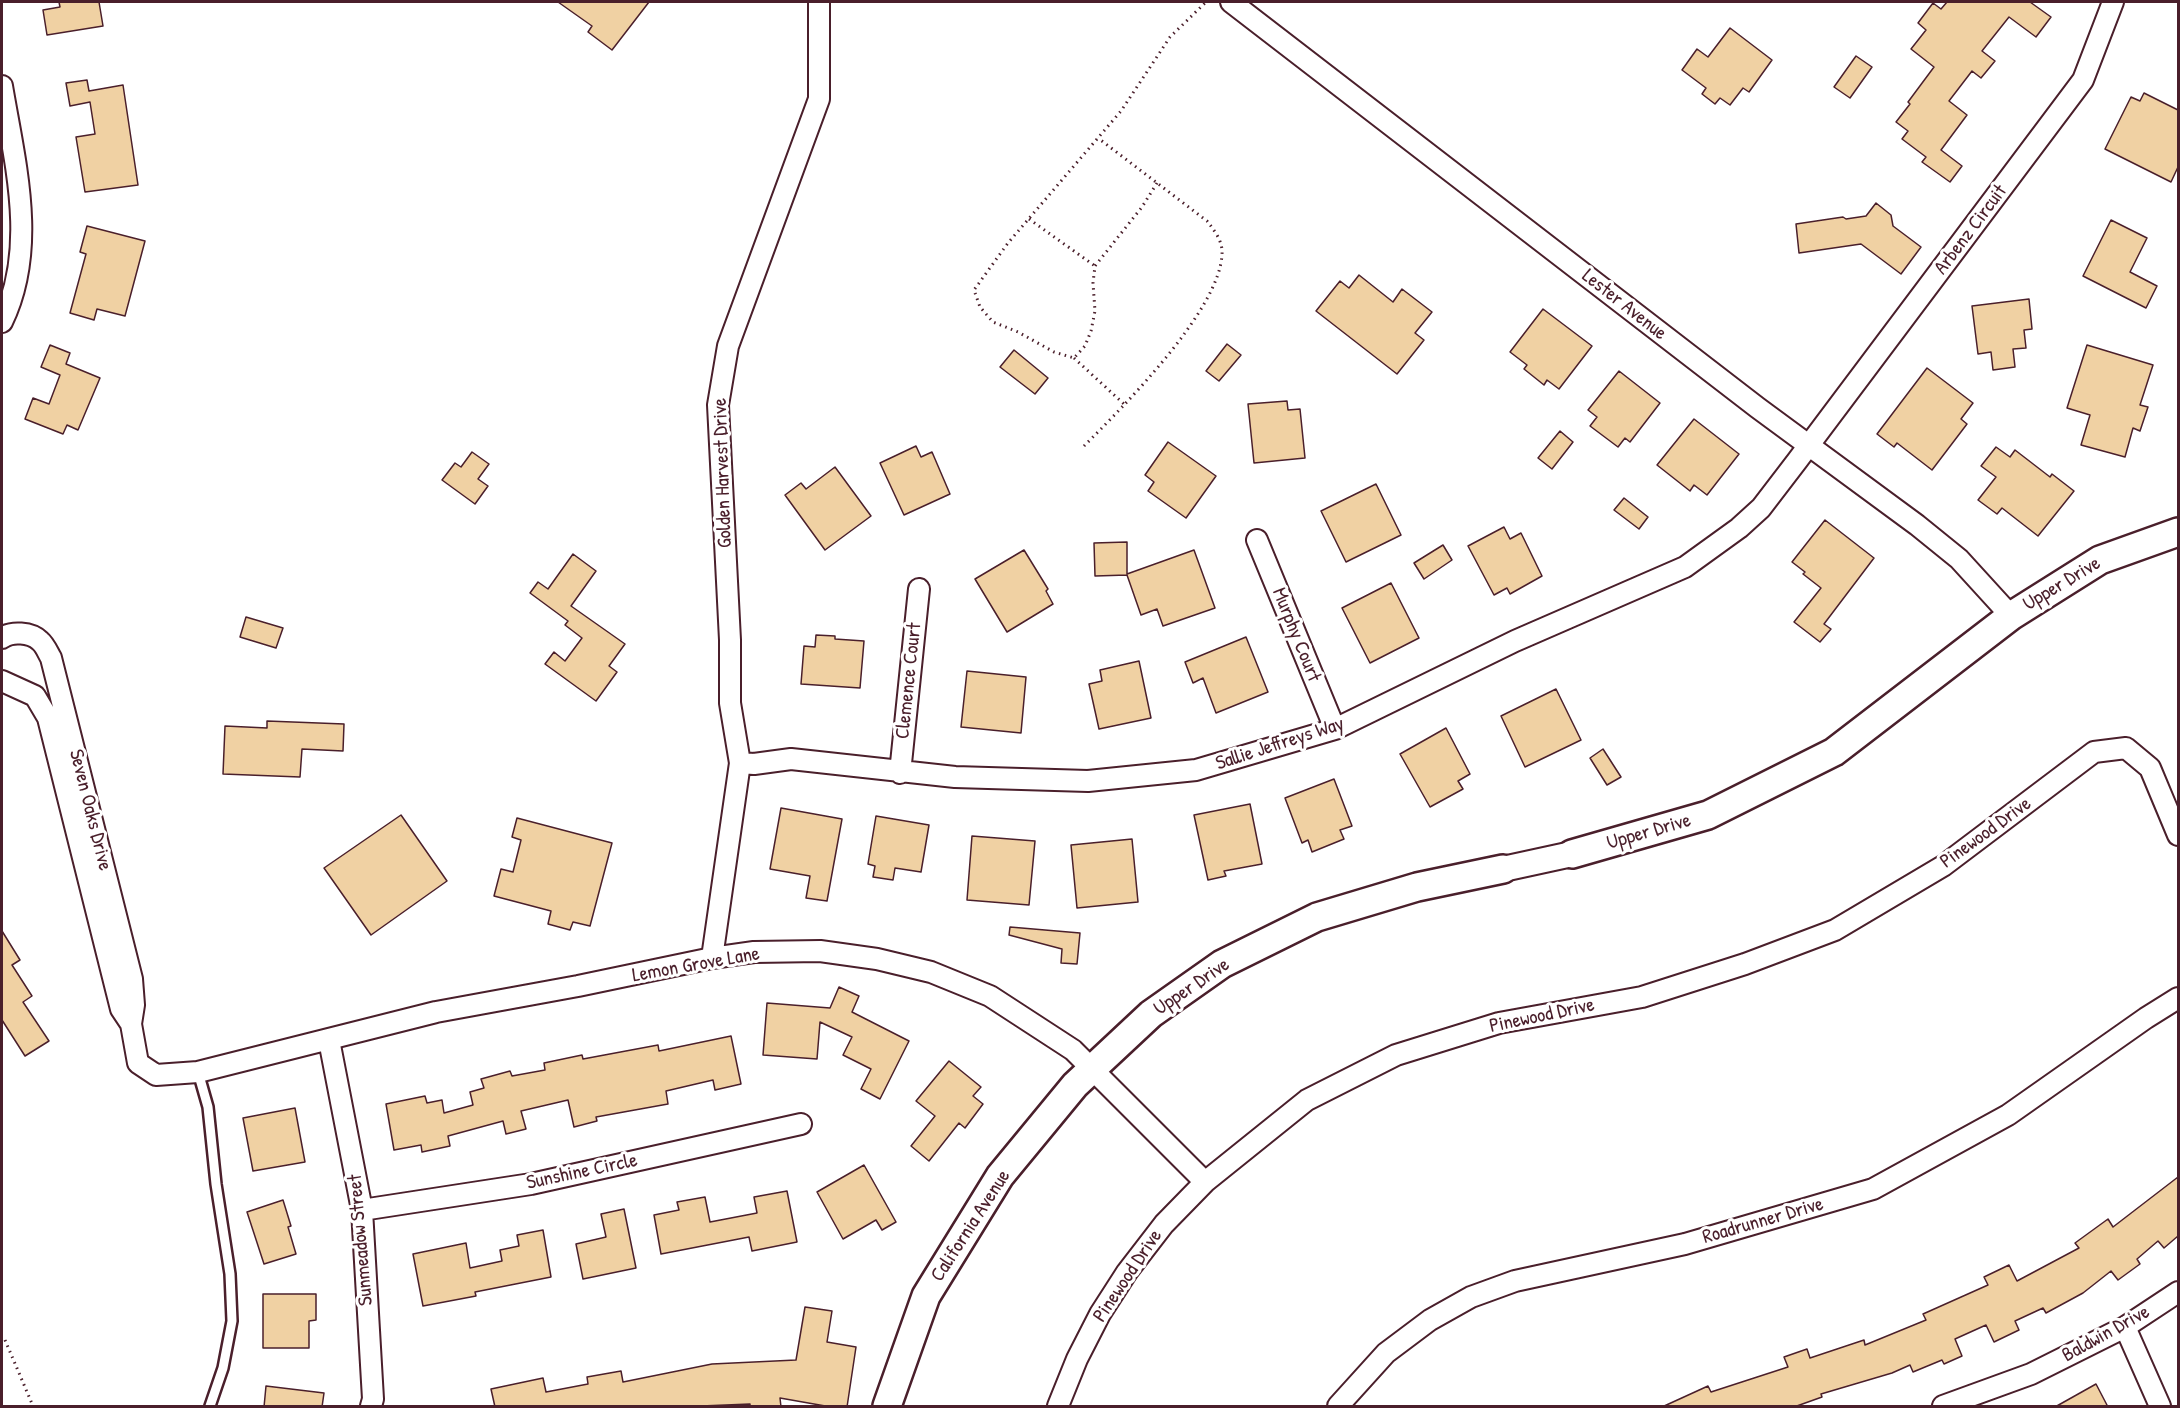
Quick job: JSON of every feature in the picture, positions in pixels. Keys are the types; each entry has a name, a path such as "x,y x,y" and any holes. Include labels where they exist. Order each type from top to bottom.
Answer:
{"main road":[{"name":"Upper Drive","path":"1572,854 1708,815 1834,752 2011,615 2100,560 2178,532"},
{"name":"Upper Drive","path":"1092,1068 1151,1014 1222,964 1306,922 1417,887 1503,869"},
{"name":"California Avenue","path":"887,1407 926,1296 1000,1176 1075,1085 1092,1068"}],"street":[{"name":"Golden Harvest Drive","path":"712,958 740,763 730,703 730,640 718,405 728,346 819,99 817,38 819,2"},
{"name":"Lester Avenue","path":"1231,2 1809,446 1917,525 1959,559 2011,615"},
{"name":"Arbenz Circuit","path":"1809,446 2084,81 2113,2"},
{"path":"2,86 21,204 20,256 8,308 2,322"},
{"name":"Sallie Jeffreys Way","path":"740,763 754,764 791,759 955,777 1088,782 1196,770 1335,729 1515,640 1684,567 1739,528 1761,508 1809,446"},
{"name":"Murphy Court","path":"1257,540 1335,729"},
{"name":"Clemence Court","path":"900,772 919,589"},
{"name":"Seven Oaks Drive","path":"2,638 22,633 40,640 51,658 132,979 134,1005 131,1024 138,1063 156,1075"},
{"name":"Seven Oaks Drive","path":"2,681 35,696 48,718 121,1009 131,1024"},
{"name":"Pinewood Drive","path":"1058,1407 1077,1359 1100,1314 1127,1272 1164,1224 1205,1182 1307,1100 1396,1055 1499,1023 1642,997 1745,964 1835,930 1943,866 2094,752 2126,748 2150,768 2178,835"},
{"name":"Upper Drive","path":"1503,869 1572,854"},
{"name":"Lemon Grove Lane","path":"156,1075 198,1072 436,1012 712,958 754,952 820,951 877,959 931,972 990,996 1071,1048 1205,1182"},
{"name":"Roadrunner Drive","path":"1338,1407 1386,1353 1430,1320 1471,1297 1515,1281 1685,1244 1873,1189 2008,1115 2178,998"},
{"name":"Sunmeadow Street","path":"329,1040 362,1210 373,1400 371,1407"},
{"name":"Sunshine Circle","path":"362,1210 531,1184 801,1124"},
{"name":"Baldwin Drive","path":"1943,1407 2031,1374 2125,1327 2178,1292"},
{"path":"2125,1327 2160,1407"}],"lane":[{"path":"198,1072 208,1107 216,1184 230,1274 232,1321 223,1368 210,1407"}],"path":[{"path":"1125,405 1074,358 1054,352 1018,332 993,322 980,307 974,290 1008,243 1121,111 1170,37 1206,2"},
{"path":"1084,446 1125,405 1160,364 1213,289 1223,251 1217,234 1206,221 1098,138"},
{"path":"1074,358 1085,346 1091,331 1095,311 1093,283 1095,266 1142,207 1157,183"},
{"path":"1029,219 1095,266"},
{"path":"5,1340 33,1407"}],"building":[{"path":"59,2 99,2 103,26 47,35 43,10 60,7"},
{"path":"558,2 649,2 612,50 588,32 592,26"},
{"path":"1947,2 2030,2 2051,17 2036,37 2009,17 1982,51 1995,61 1981,78 1972,71 1949,101 1967,115 1941,150 1962,166 1950,182 1922,162 1926,157 1902,139 1908,131 1896,122 1934,67 1911,49 1926,30 1918,23 1933,3 1941,9"},
{"path":"1730,28 1772,60 1749,92 1743,88 1730,105 1720,98 1715,104 1702,94 1706,88 1682,70 1697,49 1708,57"},
{"path":"1856,56 1872,67 1850,98 1834,87"},
{"path":"87,80 89,91 123,85 138,185 85,192 76,137 95,134 90,102 70,106 66,83"},
{"path":"2144,93 2178,110 2178,167 2171,182 2105,149 2131,97 2140,101"},
{"path":"1876,203 1891,215 1893,226 1921,247 1901,274 1861,244 1799,253 1796,224 1866,216"},
{"path":"2111,220 2147,238 2130,272 2157,286 2146,308 2083,276"},
{"path":"87,226 145,241 125,316 97,309 94,320 70,313 86,254 80,252"},
{"path":"1359,275 1393,302 1402,289 1432,312 1415,333 1424,340 1397,374 1316,311 1340,281 1349,288"},
{"path":"2029,299 2032,329 2024,330 2026,348 2013,349 2015,367 1993,370 1991,352 1978,354 1972,306"},
{"path":"1543,309 1592,346 1559,389 1547,380 1544,385 1524,369 1527,365 1510,352"},
{"path":"1227,344 1241,355 1219,381 1206,371"},
{"path":"50,345 70,353 66,364 100,378 78,430 67,425 63,434 25,419 33,398 49,404 60,375 41,367"},
{"path":"2087,345 2153,365 2140,405 2148,407 2140,431 2133,428 2125,457 2081,445 2090,415 2067,408"},
{"path":"1014,350 1048,378 1035,394 1000,367"},
{"path":"1927,368 1973,403 1961,419 1967,424 1932,470 1897,443 1894,447 1877,434"},
{"path":"1619,371 1660,403 1630,442 1625,438 1618,447 1590,426 1597,417 1588,410"},
{"path":"1287,401 1288,410 1300,409 1305,458 1254,463 1248,404"},
{"path":"1694,419 1739,454 1707,495 1694,485 1690,491 1657,465"},
{"path":"1560,431 1573,442 1552,469 1538,458"},
{"path":"1168,442 1216,476 1186,518 1148,491 1154,482 1145,475"},
{"path":"916,446 921,457 932,452 950,494 904,515 880,463"},
{"path":"1996,447 2010,457 2015,450 2050,477 2052,474 2074,491 2038,536 2002,508 1997,514 1978,500 1996,477 1981,466"},
{"path":"472,452 489,464 478,479 488,486 475,504 442,480 455,463 461,467"},
{"path":"835,467 871,516 825,550 785,495 801,483 806,489"},
{"path":"1376,484 1401,535 1346,562 1321,511"},
{"path":"1624,498 1648,517 1639,529 1614,510"},
{"path":"1825,520 1874,558 1824,624 1831,629 1820,642 1794,622 1821,588 1792,562"},
{"path":"1504,527 1510,539 1521,533 1542,576 1510,594 1507,588 1494,595 1468,546"},
{"path":"1127,542 1127,574 1194,550 1215,608 1163,626 1157,609 1141,615 1127,575 1095,576 1094,543"},
{"path":"1443,545 1452,560 1424,579 1414,563"},
{"path":"1024,550 1048,589 1046,591 1053,604 1007,632 975,579"},
{"path":"573,554 596,571 571,606 625,644 609,666 617,672 596,701 545,664 554,652 565,661 582,638 565,625 568,621 530,593 538,582 548,589"},
{"path":"1391,583 1419,638 1370,663 1342,608"},
{"path":"246,617 283,628 276,648 240,637"},
{"path":"816,635 864,641 860,688 801,684 804,646 815,647"},
{"path":"1246,637 1268,692 1216,713 1203,678 1193,683 1185,662"},
{"path":"1139,661 1151,718 1099,729 1089,684 1102,681 1100,670"},
{"path":"967,671 1026,677 1021,733 961,727"},
{"path":"1556,689 1581,740 1525,767 1501,716"},
{"path":"267,721 344,724 343,751 302,749 300,777 223,774 225,726 267,728"},
{"path":"1446,728 1470,774 1458,781 1463,789 1430,807 1400,754"},
{"path":"1603,749 1621,777 1607,785 1590,758"},
{"path":"1334,779 1352,826 1340,830 1344,839 1312,852 1308,840 1302,843 1285,798"},
{"path":"1250,804 1262,864 1224,871 1226,876 1208,880 1194,815"},
{"path":"781,808 842,819 827,901 806,898 810,876 770,869"},
{"path":"401,815 447,881 371,935 324,868"},
{"path":"876,816 929,825 921,872 895,868 893,880 873,877 875,866 868,864"},
{"path":"517,818 612,843 590,926 573,922 570,930 548,924 551,911 494,896 501,869 513,872 521,840 512,837"},
{"path":"972,836 1035,841 1029,905 967,900"},
{"path":"1132,839 1138,902 1077,908 1071,845"},
{"path":"1010,927 1080,933 1077,964 1061,963 1062,949 1009,935"},
{"path":"2,931 20,960 12,965 32,996 23,1002 49,1041 25,1056 2,1020"},
{"path":"839,987 859,996 852,1012 909,1041 880,1099 861,1089 871,1069 843,1055 852,1037 820,1022 817,1059 763,1055 767,1003 830,1008"},
{"path":"731,1036 741,1084 715,1090 713,1080 666,1091 668,1104 596,1117 597,1121 574,1127 568,1100 521,1111 526,1129 506,1134 503,1121 448,1136 450,1146 422,1152 421,1145 394,1150 386,1104 425,1096 427,1103 442,1100 444,1113 473,1105 470,1092 484,1088 481,1079 510,1071 512,1076 545,1070 544,1063 582,1055 583,1059 658,1045 659,1051"},
{"path":"949,1061 981,1087 973,1096 983,1104 965,1128 959,1123 929,1161 911,1146 935,1116 916,1101"},
{"path":"295,1108 305,1162 253,1171 243,1118"},
{"path":"864,1165 896,1222 882,1230 876,1220 843,1239 817,1192"},
{"path":"2178,1177 2178,1236 2164,1248 2158,1241 2137,1259 2140,1264 2118,1280 2111,1271 2083,1293 2046,1313 2043,1308 2015,1321 2019,1330 1994,1342 1986,1325 1955,1339 1962,1356 1944,1364 1942,1360 1913,1372 1910,1365 1892,1373 1821,1394 1822,1397 1794,1407 1662,1407 1708,1386 1711,1392 1788,1367 1784,1357 1807,1349 1810,1358 1864,1340 1865,1345 1926,1320 1923,1314 1988,1285 1984,1277 2009,1265 2017,1281 2079,1248 2075,1243 2108,1219 2113,1227"},
{"path":"787,1191 797,1242 752,1251 749,1237 661,1254 654,1215 679,1210 677,1202 705,1197 710,1222 757,1213 754,1197"},
{"path":"283,1200 296,1254 264,1264 247,1212"},
{"path":"624,1209 636,1268 583,1279 576,1244 606,1237 601,1214"},
{"path":"543,1230 551,1277 475,1292 476,1296 423,1306 413,1254 466,1243 470,1268 502,1261 500,1250 519,1246 517,1235"},
{"path":"263,1294 316,1294 316,1320 309,1321 309,1348 263,1348"},
{"path":"805,1307 832,1311 827,1342 856,1347 847,1407 831,1407 780,1398 781,1407 750,1407 750,1404 495,1407 491,1389 543,1378 546,1392 588,1384 587,1377 621,1371 623,1382 712,1364 796,1360"},
{"path":"2096,1384 2108,1407 2055,1407"},
{"path":"266,1386 324,1393 322,1407 264,1407"}]}
